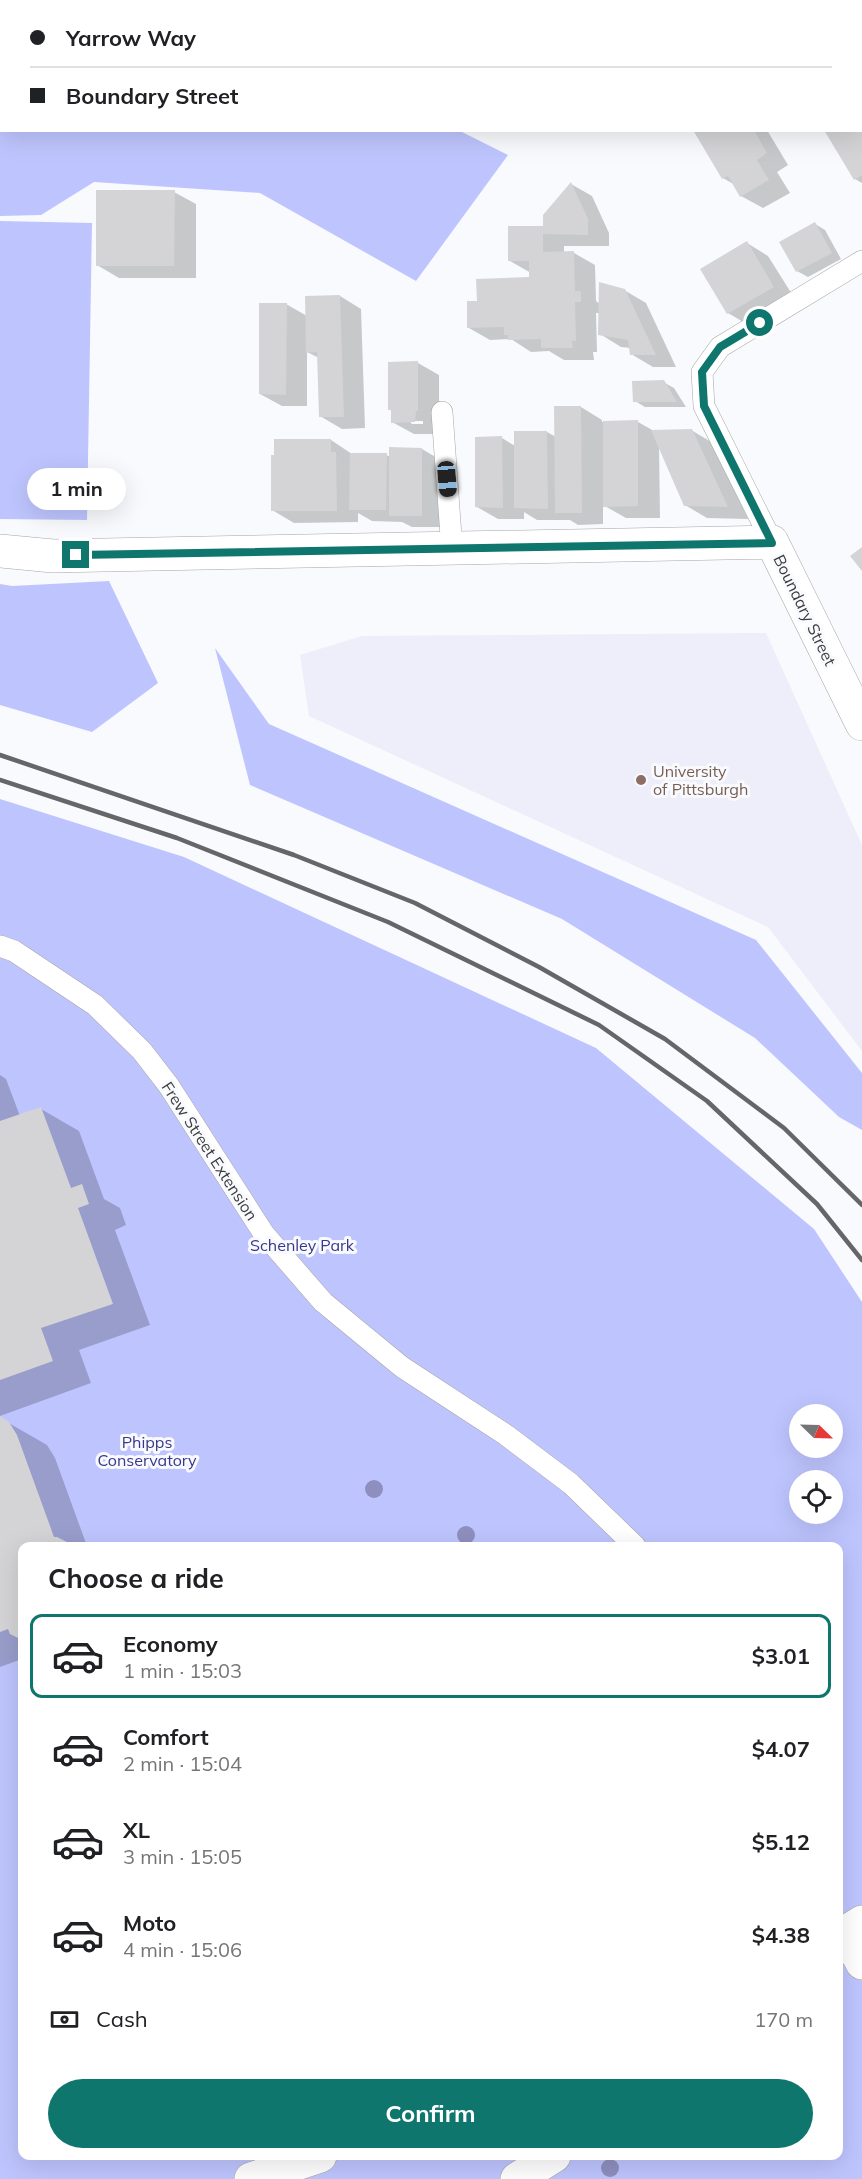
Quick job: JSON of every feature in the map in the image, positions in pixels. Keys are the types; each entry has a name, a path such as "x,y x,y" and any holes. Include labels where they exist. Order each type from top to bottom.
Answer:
{"street":[{"name":"Boundary Street","path":"0,551 53,556 772,543 862,724"},
{"path":"845,1929 862,1963"},
{"path":"251,2179 308,2160"},
{"path":"517,2179 548,2160"}],"lane":[{"path":"772,543 704,406 702,372 720,347 862,261"},
{"path":"442,412 452,550"},
{"name":"Frew Street Extension","path":"0,946 14,951 95,1005 142,1051 169,1086 264,1234 323,1302 402,1367 506,1435 571,1484 631,1542"}],"shaded area":[{"name":"University of Pittsburgh","path":"766,633 862,845 862,1051 768,927 309,716 300,655 362,636"}],"green space":[{"path":"0,132 462,132 508,155 416,281 260,193 94,182 41,215 0,216"},
{"path":"0,221 92,223 87,520 0,519"},
{"path":"109,581 158,683 92,732 0,705 0,584 12,586"},
{"path":"215,648 269,724 756,940 862,1073 862,1130 839,1117 755,1038 562,919 250,785"},
{"name":"Schenley Park","path":"0,799 184,857 596,1048 814,1229 862,1302 862,2179 0,2179"}],"building":[{"path":"694,132 755,132 767,153 757,160 769,180 740,197 728,176 722,179"},
{"path":"825,132 862,132 862,175 854,180"},
{"path":"571,182 588,219 588,235 543,234 543,252 574,251 575,291 581,291 581,302 575,302 576,341 572,341 573,348 541,348 541,339 508,340 508,335 504,335 504,327 467,328 467,301 477,301 476,279 529,277 529,261 508,261 508,226 543,226 543,215"},
{"path":"96,190 175,190 174,266 96,266"},
{"path":"815,222 832,253 796,272 779,242"},
{"path":"747,241 774,287 727,314 700,269"},
{"path":"599,282 625,289 656,355 630,355 628,340 598,335"},
{"path":"340,295 344,417 319,417 317,352 306,353 305,296"},
{"path":"259,303 287,303 286,395 259,394"},
{"path":"418,361 418,411 416,411 415,422 391,423 391,410 388,410 388,362"},
{"path":"664,380 677,402 633,402 632,381"},
{"path":"554,406 581,406 582,513 555,513"},
{"path":"638,420 638,506 603,507 603,421"},
{"path":"692,429 728,507 684,506 651,430"},
{"path":"514,431 547,431 548,509 514,508"},
{"path":"502,436 503,508 475,507 475,437"},
{"path":"274,439 331,439 331,452 336,452 337,511 271,511 271,455 274,455"},
{"path":"389,447 422,448 422,516 389,516"},
{"path":"350,453 387,453 386,510 349,510"},
{"path":"862,547 862,571 850,556"},
{"path":"41,1107 71,1188 82,1184 89,1204 78,1208 113,1304 41,1328 53,1361 0,1380 0,1121"},
{"path":"0,1416 9,1422 17,1435 54,1537 67,1542 18,1542 18,1638 10,1634 8,1629 0,1632"}],"railway":[{"path":"0,755 294,855 415,903 539,967 665,1039 784,1128 862,1205"},
{"path":"0,780 177,838 388,922 599,1025 707,1101 817,1204 862,1260"}],"place":[{"name":"University of Pittsburgh","path":"641,780"}],"route":[{"path":"76,555 772,543 704,406 702,372 720,347 760,323"}],"park label":[{"name":"Phipps Conservatory","path":"147,1451"}]}
